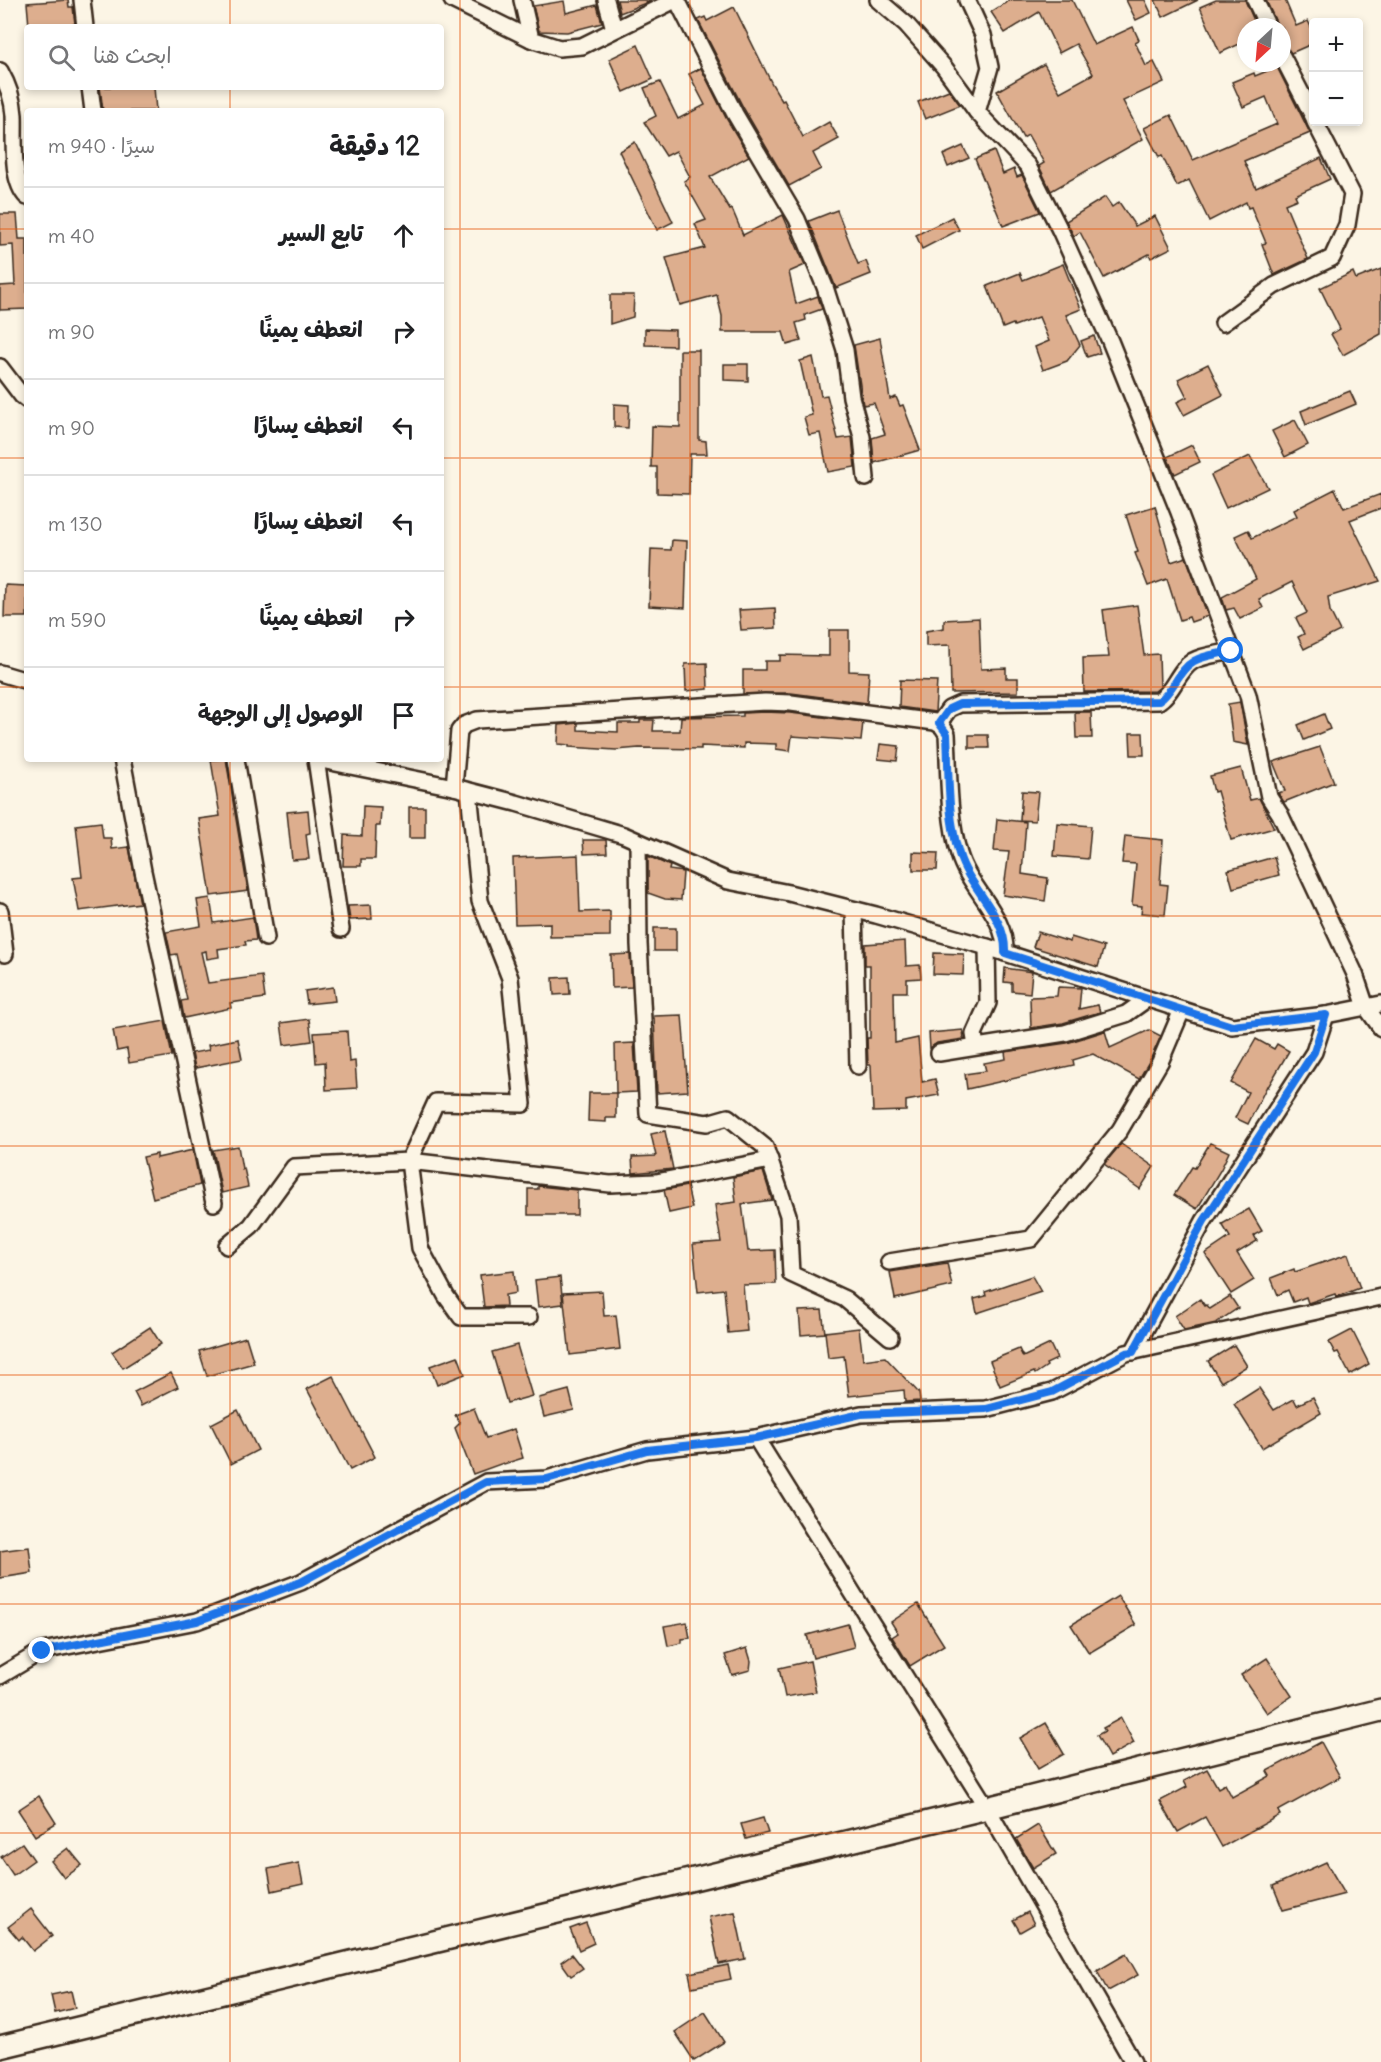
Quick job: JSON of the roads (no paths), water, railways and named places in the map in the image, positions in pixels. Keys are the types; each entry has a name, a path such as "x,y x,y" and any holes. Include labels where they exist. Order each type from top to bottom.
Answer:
{"main road":[{"path":"0,2047 987,1808 1381,1710"}],"street":[{"path":"82,0 85,24"},
{"path":"452,0 531,39 559,48 582,45 676,0 735,114 797,219 825,287 845,350 851,398 862,437 866,478"},
{"path":"522,0 531,39"},
{"path":"606,0 614,28"},
{"path":"878,0 906,24 944,67 976,112 1028,166 1060,230 1110,341 1179,512 1248,695 1269,797 1280,814 1355,974 1374,1006 1381,1028"},
{"path":"967,0 983,35 990,67 976,112"},
{"path":"1254,0 1263,18"},
{"path":"0,71 10,88 14,116 12,138 20,190 24,194"},
{"path":"1290,72 1309,108"},
{"path":"90,90 93,108"},
{"path":"1223,323 1274,286 1332,258 1347,225 1352,194 1318,126"},
{"path":"0,367 24,396"},
{"path":"939,723 949,709 960,704 1159,701 1168,693 1187,666 1195,660 1231,651"},
{"path":"0,673 24,680"},
{"path":"529,1317 460,1317 420,1248 409,1161 436,1102 523,1104 510,978 480,901 461,789 459,731 464,724 477,720 765,702 791,703 939,723 947,734 953,828 959,856 972,882 1003,930 1005,953"},
{"path":"123,762 143,871 214,1203"},
{"path":"237,762 266,938"},
{"path":"316,762 340,929"},
{"path":"330,762 461,789 602,829 729,881 789,893 987,947 1232,1026 1326,1015 1374,1006"},
{"path":"638,842 639,944 648,1114 707,1123 728,1117 765,1147 788,1215 791,1275 845,1299 890,1337"},
{"path":"855,910 858,1065"},
{"path":"0,911 4,954"},
{"path":"976,1046 974,1034 988,1003 987,947"},
{"path":"939,1053 1065,1033 1126,1014 1147,999"},
{"path":"889,1262 1031,1239 1120,1130 1160,1062 1182,1010"},
{"path":"1133,1352 1204,1221 1314,1052 1326,1015"},
{"path":"227,1246 251,1226 294,1167 409,1161 610,1184 656,1182 770,1160"},
{"path":"0,1676 42,1651 197,1621 301,1582 486,1482 547,1479 647,1450 756,1438 861,1414 986,1409 1052,1392 1126,1353 1381,1297"},
{"path":"756,1438 987,1808 1133,2062"}]}
